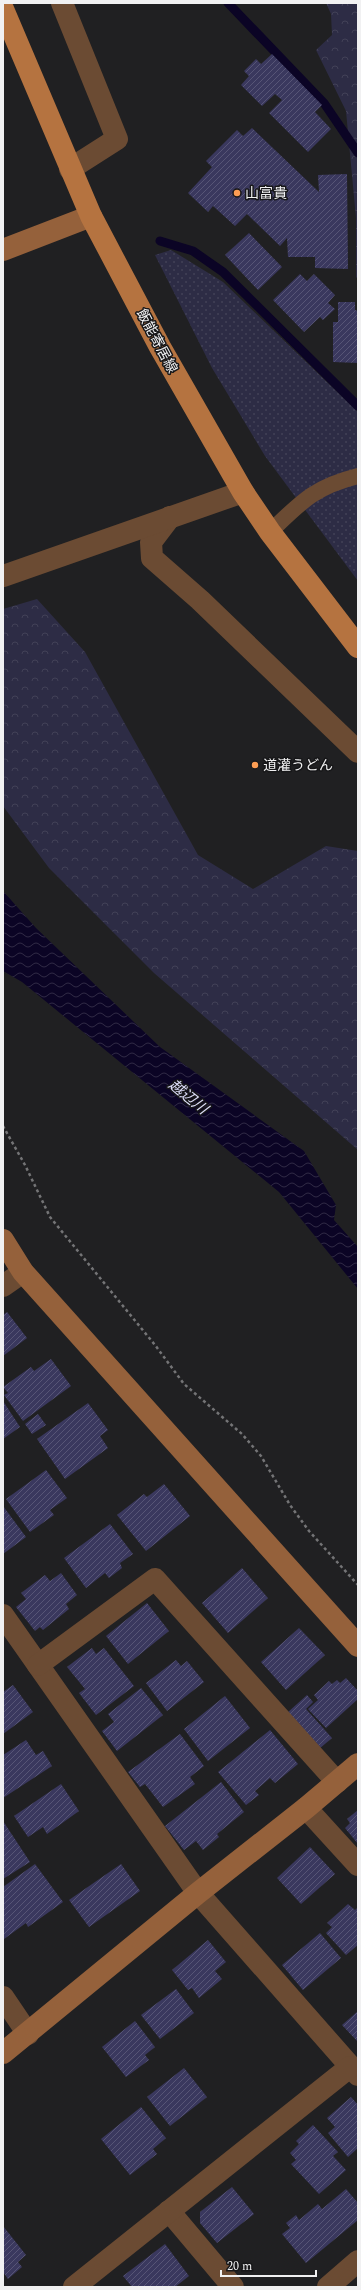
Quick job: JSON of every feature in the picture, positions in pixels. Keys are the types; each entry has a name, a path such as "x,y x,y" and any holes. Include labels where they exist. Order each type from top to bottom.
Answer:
{"main road":[{"name":"飯能寄居線","path":"3,9 91,216 160,347 243,492 270,532 358,647"}],"street":[{"path":"62,3 117,138 70,169"},
{"path":"6,249 91,216"},
{"path":"3,576 243,492"},
{"path":"170,517 151,542 152,558 200,600 358,752"},
{"path":"3,1240 23,1272 358,1646"},
{"path":"3,1286 23,1272"},
{"path":"38,1665 155,1579 337,1782"},
{"path":"3,1615 198,1893 354,2071 169,2211 74,2287"},
{"path":"3,2053 198,1893 306,1808 358,1764"},
{"path":"306,1808 358,1865"},
{"path":"3,1997 28,2034"},
{"path":"169,2211 233,2287"},
{"path":"328,2287 358,2261"}],"lane":[{"path":"270,532 314,492 338,481 358,476"}],"path":[{"path":"3,1126 25,1165 50,1217 155,1345 184,1384 242,1434 261,1456 290,1505 309,1531 358,1585"}],"green space":[{"path":"326,3 358,3 358,279 356,277 356,218 346,111 316,50 332,35 331,14"},
{"path":"171,250 223,282 358,412 358,581 265,456 212,368 155,255"},
{"path":"37,599 85,652 198,855 253,889 326,846 358,851 358,1150 154,973 49,868 3,806 3,609"}],"water":[{"name":"越辺川","path":"3,891 36,928 160,1047 304,1151 336,1205 334,1220 358,1247 358,1289 279,1192 22,982 3,971"}],"building":[{"path":"272,54 322,105 315,112 331,129 308,152 269,113 282,100 275,94 262,106 241,85 249,76 244,71 256,59 261,64"},
{"path":"252,128 319,192 318,175 347,174 348,269 315,268 315,257 288,257 287,238 280,246 247,214 235,226 213,206 208,212 188,193 212,167 206,161 237,130 243,136"},
{"path":"249,233 282,267 258,290 225,255"},
{"path":"300,274 307,281 314,274 335,295 328,303 335,309 323,320 320,317 304,332 273,300"},
{"path":"338,302 355,302 355,310 358,311 358,363 333,362 333,322 338,322"},
{"path":"7,1312 27,1338 3,1356 3,1315"},
{"path":"51,1359 71,1386 23,1421 4,1395 8,1393 3,1387 31,1367 34,1371"},
{"path":"3,1401 20,1427 3,1439"},
{"path":"88,1403 108,1430 100,1436 108,1448 65,1479 37,1439"},
{"path":"38,1414 46,1425 32,1434 25,1424"},
{"path":"46,1470 67,1498 50,1510 54,1515 30,1532 6,1499"},
{"path":"164,1484 190,1516 146,1551 117,1515 144,1494 147,1497"},
{"path":"3,1506 26,1537 3,1554"},
{"path":"110,1524 133,1554 120,1563 122,1568 109,1578 105,1573 86,1588 64,1558"},
{"path":"242,1568 268,1598 228,1633 202,1603"},
{"path":"61,1573 77,1595 66,1604 69,1609 43,1630 40,1627 35,1631 16,1607 26,1599 21,1593 45,1575 50,1581"},
{"path":"147,1603 169,1631 128,1664 106,1636"},
{"path":"299,1628 325,1655 286,1690 261,1662"},
{"path":"92,1648 96,1654 104,1648 134,1686 96,1715 79,1693 85,1689 67,1667"},
{"path":"176,1660 181,1666 187,1661 204,1682 167,1711 146,1683"},
{"path":"346,1678 358,1691 358,1699 326,1728 308,1709 318,1700 314,1695 329,1681 332,1684 337,1680 340,1683"},
{"path":"13,1685 33,1712 3,1734 3,1692"},
{"path":"141,1688 163,1715 117,1751 102,1731 114,1722 108,1714"},
{"path":"307,1695 313,1702 306,1709 332,1738 319,1749 287,1713"},
{"path":"225,1696 250,1728 208,1761 184,1729"},
{"path":"270,1730 298,1764 275,1783 270,1778 255,1791 259,1795 246,1805 218,1772"},
{"path":"180,1734 204,1766 190,1777 195,1784 163,1807 145,1784 140,1787 128,1772"},
{"path":"26,1740 36,1755 43,1751 52,1766 3,1798 3,1755"},
{"path":"221,1782 244,1812 217,1834 219,1837 203,1850 196,1841 184,1850 165,1826"},
{"path":"61,1784 79,1811 47,1834 43,1827 28,1837 14,1816"},
{"path":"358,1810 358,1844 345,1828 350,1823 347,1819"},
{"path":"3,1821 30,1862 3,1879"},
{"path":"310,1847 335,1874 301,1904 277,1878"},
{"path":"35,1864 63,1902 28,1927 26,1923 4,1939 3,1887"},
{"path":"121,1864 140,1891 89,1927 69,1900"},
{"path":"348,1904 355,1910 358,1907 358,1945 346,1955 326,1933 332,1927 327,1923"},
{"path":"320,1933 341,1958 303,1990 282,1965"},
{"path":"208,1940 226,1962 215,1971 222,1979 199,1998 192,1988 188,1990 172,1970"},
{"path":"176,1989 194,2013 160,2039 141,2015"},
{"path":"358,2011 358,2042 342,2025"},
{"path":"135,2021 155,2047 145,2055 149,2060 126,2077 102,2047"},
{"path":"184,2068 207,2097 170,2126 147,2097"},
{"path":"351,2097 358,2105 358,2148 348,2157 328,2133 335,2127 327,2118"},
{"path":"141,2107 166,2138 153,2149 157,2154 130,2175 101,2139"},
{"path":"313,2125 338,2152 333,2156 346,2170 319,2194 291,2164 296,2160 290,2153 299,2144 296,2141"},
{"path":"232,2187 254,2214 217,2243 200,2223 200,2212"},
{"path":"346,2189 358,2203 358,2220 306,2263 282,2234 290,2228 286,2223 296,2215 299,2220 318,2204 322,2209"},
{"path":"3,2226 26,2255 18,2262 22,2267 8,2279 3,2272"},
{"path":"165,2244 189,2276 175,2287 132,2287 123,2276"}],"waterway":[{"path":"228,3 324,103 358,153"},
{"path":"160,241 193,251 223,272 358,406"}],"place":[{"name":"山富貴","path":"237,193"},
{"name":"道灌うどん","path":"255,765"}]}
